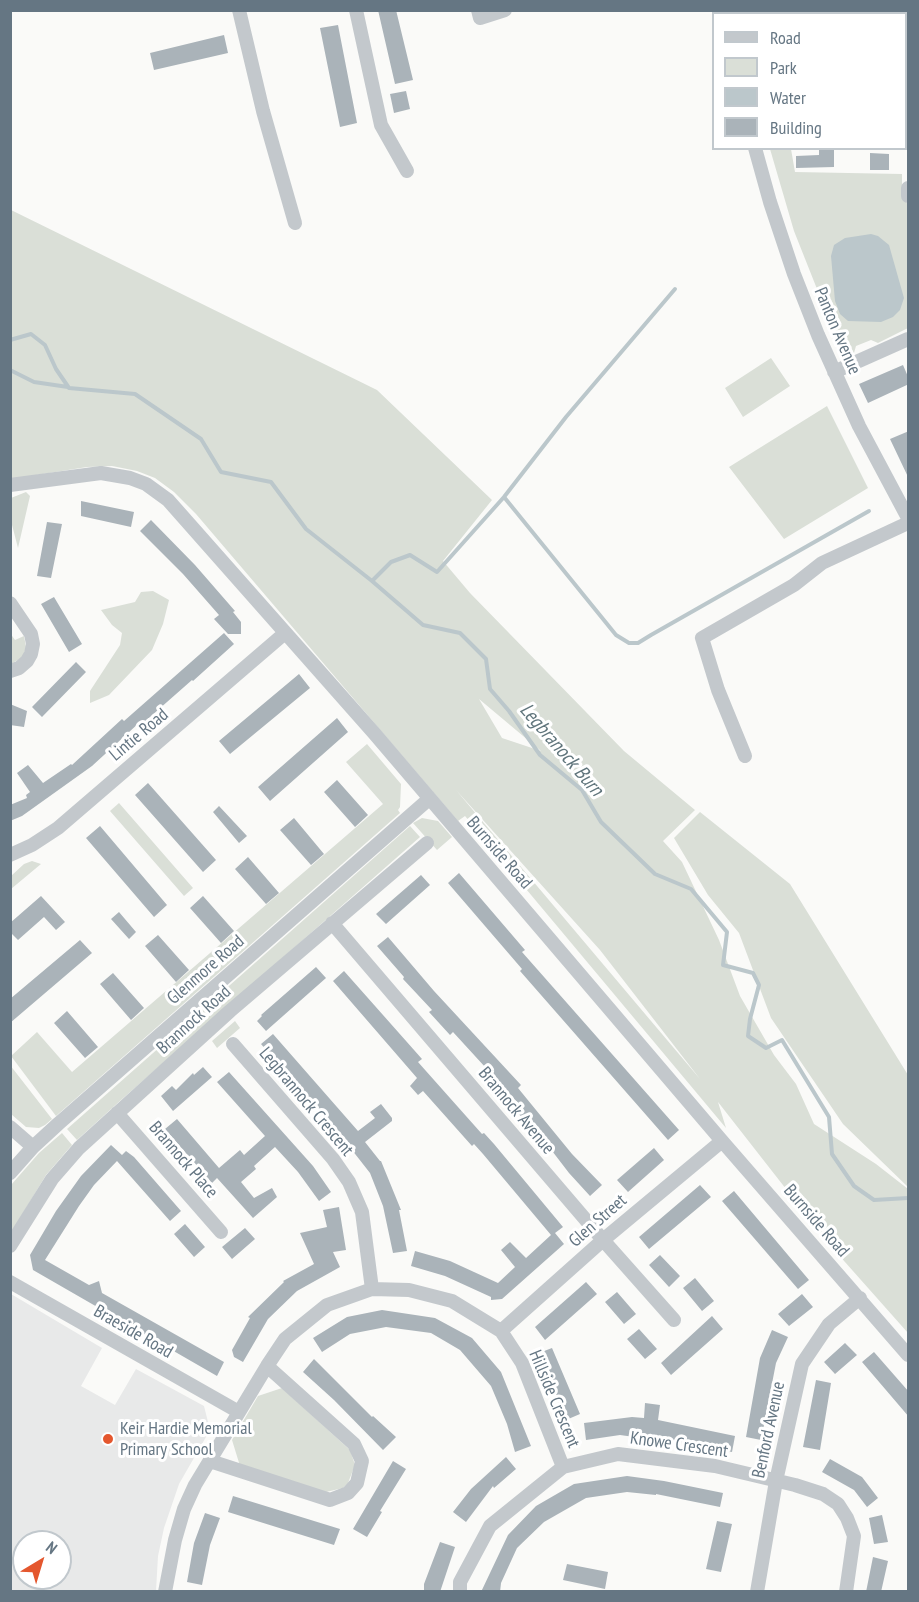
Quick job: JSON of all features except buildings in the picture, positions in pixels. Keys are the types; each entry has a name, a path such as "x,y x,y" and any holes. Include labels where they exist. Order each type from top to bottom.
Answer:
{"street":[{"path":"239,10 263,111 296,223"},
{"path":"356,10 381,125 407,171"},
{"path":"478,10 480,18 505,10"},
{"name":"Panton Avenue","path":"756,150 794,274 834,372 859,426 909,518"},
{"path":"909,188 909,196"},
{"path":"834,372 909,339"},
{"name":"Burnside Road","path":"10,485 101,473 130,478 146,484 168,500 374,733 722,1141 909,1355"},
{"path":"745,756 718,690 702,638 794,585 822,563 909,523"},
{"path":"10,603 31,634 33,644 27,662 10,671"},
{"name":"Lintie Road","path":"10,855 32,845 58,828 285,633"},
{"name":"Glenmore Road","path":"10,1173 33,1147 429,799"},
{"name":"Brannock Road","path":"10,1246 52,1179 78,1148 427,843"},
{"name":"Brannock Avenue","path":"333,923 674,1320"},
{"name":"Legbrannock Crescent","path":"233,1044 333,1159 348,1182 362,1212 372,1289"},
{"name":"Brannock Place","path":"117,1113 221,1232"},
{"path":"10,1127 33,1147"},
{"name":"Glen Street","path":"501,1331 603,1240 722,1141"},
{"name":"Braeside Road","path":"10,1282 238,1412"},
{"name":"Hillside Crescent","path":"165,1592 175,1540 184,1509 195,1485 285,1339 327,1305 372,1289 409,1290 452,1300 501,1331 522,1363 563,1467"},
{"name":"Benford Avenue","path":"757,1592 776,1481 802,1364 829,1323 860,1298"},
{"path":"210,1461 330,1500 348,1493 357,1483 362,1461 354,1444 267,1366"},
{"name":"Knowe Crescent","path":"460,1592 460,1581 490,1526 563,1467 618,1454 716,1466 823,1494 838,1504 854,1536 846,1592"}],"shaded area":[{"name":"Keir Hardie Memorial Primary School","path":"11,1294 102,1348 81,1386 115,1405 136,1369 204,1406 210,1430 179,1484 164,1528 158,1556 156,1591 11,1591"}],"green space":[{"path":"770,150 791,150 795,172 902,174 902,195 908,205 908,328 878,343 871,340 856,346 854,353 850,355 842,352 794,231"},
{"path":"11,210 377,390 492,500 443,561 470,593 624,751 695,810 663,841 682,862 719,940 740,996 774,1055 796,1084 814,1124 876,1164 908,1189 908,1333 829,1244 718,1102 726,1128 465,816 458,821 196,514 174,492 155,478 137,471 112,466 87,467 11,479","holes":["479,699 541,751 502,738","456,790 600,950 700,1079"]},
{"path":"771,358 790,386 743,417 725,388"},
{"path":"827,406 868,488 784,539 729,467"},
{"path":"26,492 30,496 18,548 11,521 11,498"},
{"path":"153,591 169,600 163,624 152,650 109,695 90,703 90,691 120,645 122,633 112,625 101,610 135,602 141,592"},
{"path":"10,633 15,640 24,636 26,647 23,657 11,664"},
{"path":"367,744 401,784 398,810 400,813 56,1116 11,1056 37,1032 72,1072 383,804 346,762"},
{"path":"119,803 193,888 184,896 110,811"},
{"path":"700,812 790,884 908,1075 908,1187 843,1124 771,1018 739,933 708,895 674,838"},
{"path":"422,818 438,821 452,837 437,850 413,823"},
{"path":"410,826 420,837 77,1140 67,1129"},
{"path":"32,861 41,864 11,889 11,876 24,864"},
{"path":"235,1021 240,1028 217,1048 212,1041"},
{"path":"10,1065 52,1119 45,1125 39,1128 26,1127 11,1114"},
{"path":"62,1133 72,1145 46,1175 11,1233 11,1185 39,1153"},
{"path":"282,1388 350,1450 355,1465 348,1483 343,1488 326,1492 240,1466 232,1440 258,1396"}],"water":[{"path":"871,234 878,236 889,245 904,298 900,310 893,317 881,322 848,321 840,314 835,301 831,256 834,245 845,238"}],"waterway":[{"path":"372,581 391,562 410,555 437,572 504,497 566,417 675,289"},
{"name":"Legbranock Burn","path":"10,340 31,334 45,345 56,369 69,388 135,394 201,439 221,472 271,482 306,529 423,625 460,633 486,659 490,689 509,711 540,755 582,790 601,822 655,874 691,889 727,932 723,965 753,973 759,985 748,1036 766,1048 782,1040 829,1117 832,1154 854,1186 874,1200 908,1198"},
{"name":"Legbranock Burn","path":"10,370 34,382 68,387"},
{"path":"504,497 616,635 629,643 638,643 869,511"}],"place":[{"name":"Keir Hardie Memorial Primary School","path":"108,1439"}]}
